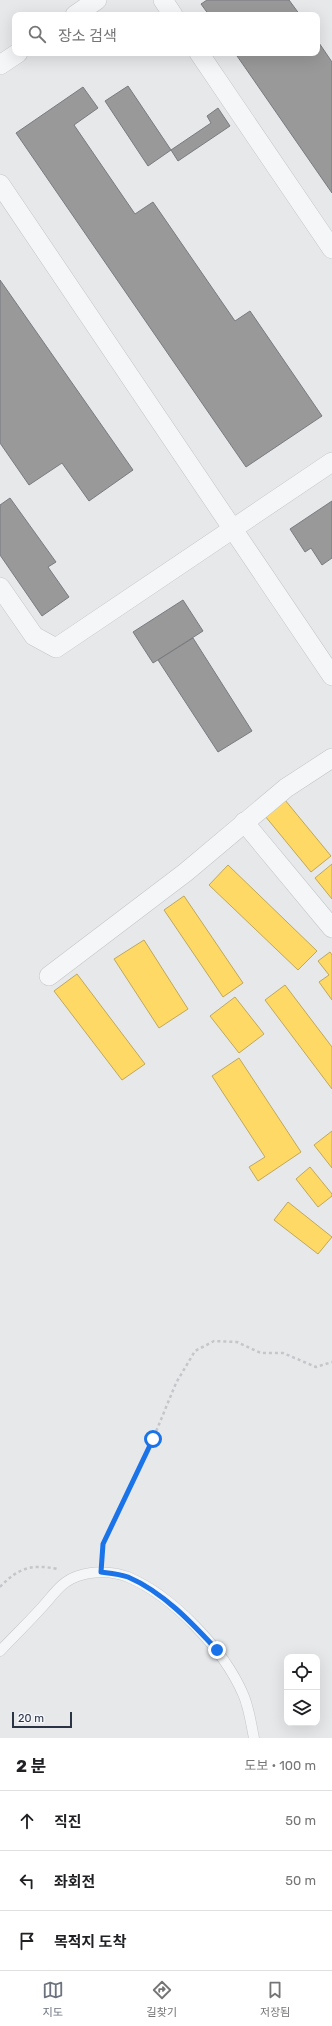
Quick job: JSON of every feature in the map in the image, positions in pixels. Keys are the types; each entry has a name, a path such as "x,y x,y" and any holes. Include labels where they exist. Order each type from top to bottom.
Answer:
{"street":[{"path":"79,12 97,0"},
{"path":"163,0 171,12"},
{"path":"0,65 14,56"},
{"path":"201,56 332,249"},
{"path":"0,184 332,676"},
{"path":"0,587 34,636 56,648 332,462"},
{"path":"49,976 186,872 286,788 332,758"},
{"path":"244,822 332,928"}],"lane":[{"path":"0,1651 58,1588 77,1576 101,1572 128,1576 159,1595 193,1625 217,1650 243,1694 254,1738"}],"path":[{"path":"101,1572 103,1544 153,1439 176,1383 195,1351 214,1341 237,1342 260,1353 283,1353 316,1367 332,1362"},
{"path":"0,1587 11,1574 28,1567 44,1566 62,1570 77,1576"}],"building: 주거":[{"path":"285,800 331,856 311,872 265,816"},
{"path":"332,864 332,899 315,878"},
{"path":"228,865 317,951 298,970 209,885"},
{"path":"184,896 243,983 223,997 164,910"},
{"path":"144,940 188,1009 159,1028 114,959"},
{"path":"330,952 332,955 332,1000 319,982 329,975 318,961"},
{"path":"77,974 145,1064 122,1080 54,991"},
{"path":"285,985 332,1047 332,1089 265,1000"},
{"path":"235,997 264,1034 239,1053 210,1016"},
{"path":"239,1058 301,1152 258,1181 249,1167 265,1157 212,1076"},
{"path":"332,1131 332,1168 314,1145"},
{"path":"310,1167 332,1194 332,1196 318,1207 296,1179"},
{"path":"288,1202 332,1237 318,1254 274,1220"}],"building: 공업":[{"path":"207,0 289,0 298,12 207,12 201,4"},
{"path":"320,44 332,62 332,193 237,56 320,56"},
{"path":"128,86 171,150 148,166 105,101"},
{"path":"83,87 98,108 74,125 135,214 153,202 235,321 250,311 322,416 246,467 16,133"},
{"path":"218,108 230,126 178,161 171,150 211,123 207,116"},
{"path":"0,280 133,470 89,501 62,463 29,485 0,443"},
{"path":"10,498 56,562 48,567 69,597 42,616 0,555 0,505"},
{"path":"332,501 332,558 322,565 311,548 305,552 290,529"},
{"path":"183,600 203,631 153,663 133,632"},
{"path":"193,638 252,731 218,752 158,660"}],"route":[{"path":"153,1439 103,1544 101,1572 128,1576 159,1595 193,1625 217,1650"}]}
